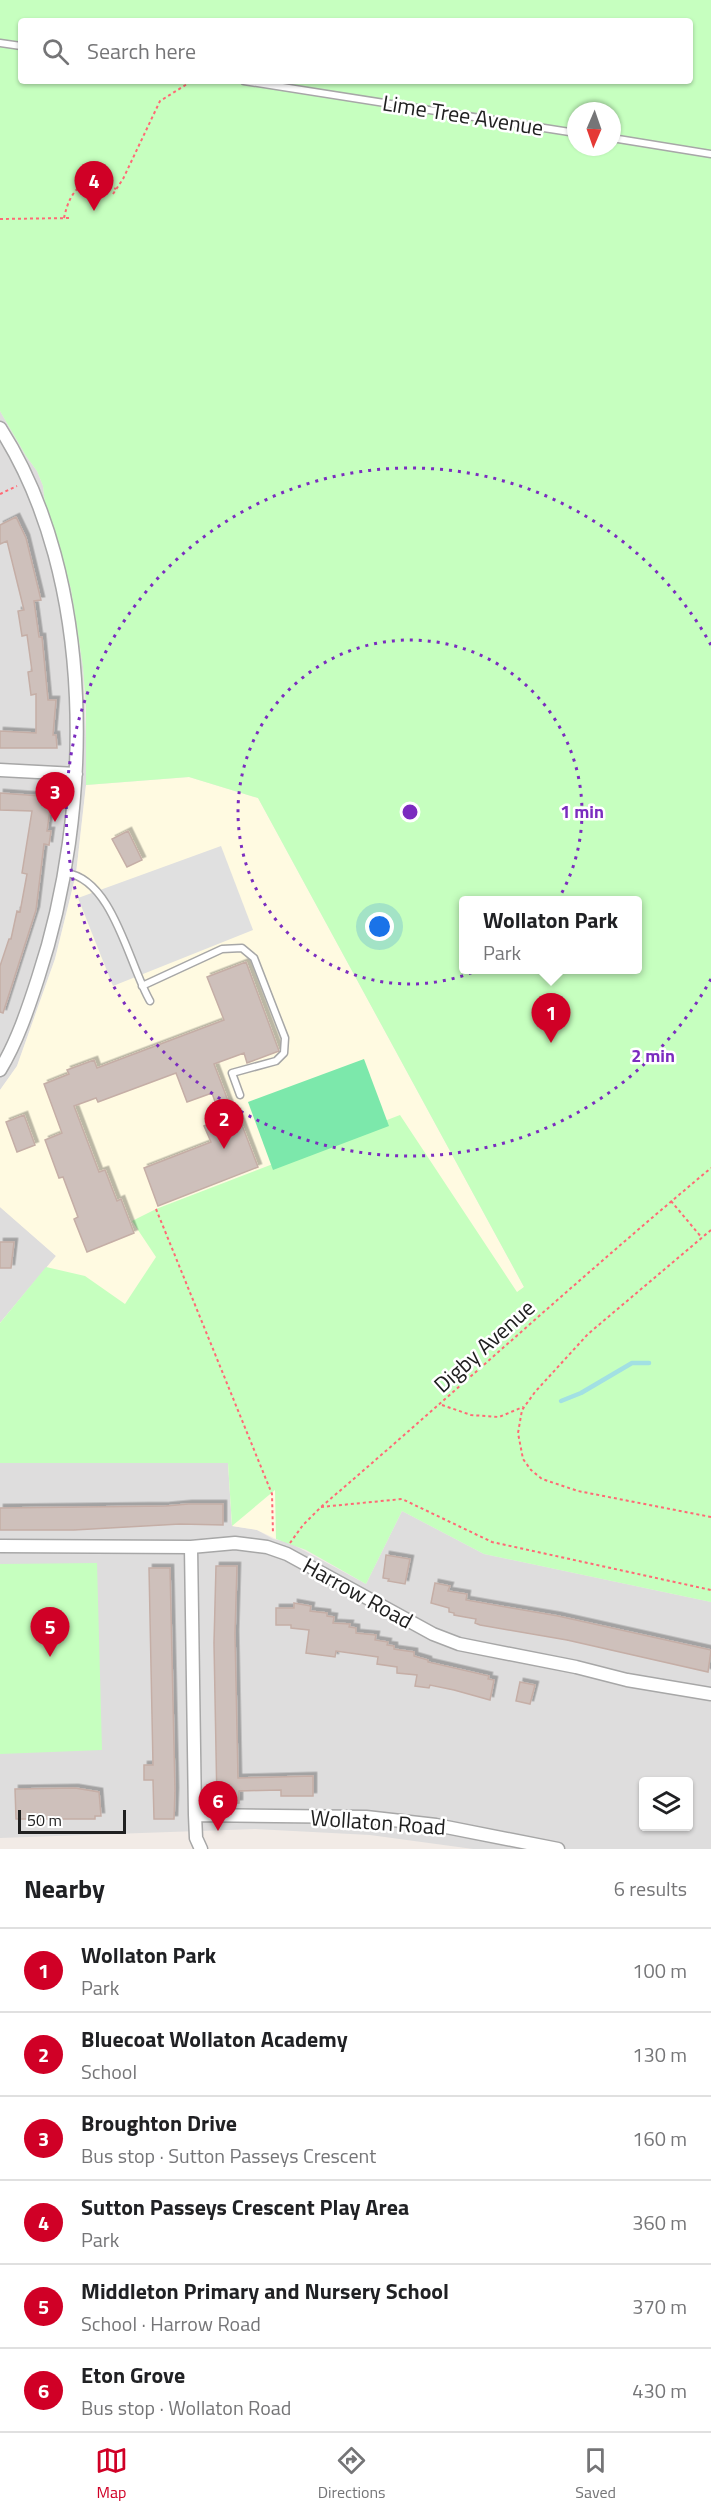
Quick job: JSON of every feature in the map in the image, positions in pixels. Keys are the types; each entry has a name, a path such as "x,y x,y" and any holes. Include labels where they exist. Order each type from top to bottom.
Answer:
{"street":[{"path":"0,428 28,481 54,549 70,631 76,681 76,774 66,873 47,950 31,998 8,1056 0,1070"},
{"path":"0,770 76,774"},
{"name":"Harrow Road","path":"0,1546 191,1547 235,1543 267,1547 287,1554 432,1634 459,1644 576,1667 627,1680 711,1694"},
{"path":"191,1547 195,1815 196,1838 201,1849"},
{"name":"Wollaton Road","path":"195,1815 366,1817 436,1825 558,1849"}],"lane":[{"path":"0,43 18,46"},
{"name":"Lime Tree Avenue","path":"263,84 567,132"},
{"path":"621,139 711,154"},
{"path":"66,873 76,874 92,885 117,924 150,1001"},
{"path":"142,986 222,949 242,948 254,958 285,1038 284,1053 276,1061 232,1073 240,1095"}],"path":[{"path":"113,194 160,101 187,84"},
{"path":"64,218 72,195 82,185 100,182 117,190"},
{"path":"0,219 72,218"},
{"path":"0,494 28,481"},
{"name":"Digby Avenue","path":"287,1554 290,1543 303,1525 321,1508 711,1168"},
{"path":"671,1201 702,1238"},
{"path":"156,1209 272,1494 273,1539 267,1547"},
{"path":"441,1405 471,1415 499,1417 525,1406 588,1334 711,1230"},
{"path":"525,1406 518,1432 518,1444 523,1459 542,1479 578,1491 711,1517"},
{"path":"321,1508 402,1499 492,1542 711,1590"}],"shaded area":[{"path":"0,411 37,471 43,486 45,505 71,589 83,667 86,785 76,874 55,959 17,1066 0,1090"},
{"path":"189,777 258,798 524,1287 276,1489 276,1539 257,1530 232,1526 228,1463 0,1463 0,1323 56,1256 0,1207 0,1090 17,1066 55,959 76,874 86,785"},
{"path":"221,846 253,930 113,986 78,898"},
{"path":"0,1207 56,1256 0,1323"},
{"path":"0,1463 229,1463 232,1526 257,1530 273,1539 290,1543 366,1584 402,1511 484,1554 711,1602 711,1849 473,1849 370,1835 255,1829 0,1838"}],"green space":[{"path":"0,0 711,0 711,1602 484,1554 402,1511 366,1584 306,1550 276,1539 275,1490 232,1526 228,1463 0,1463 0,1323 46,1267 85,1276 125,1304 156,1257 132,1221 156,1209 400,1115 517,1292 524,1287 258,798 189,777 86,785 86,706 83,667 71,589 37,471 0,411"},
{"path":"364,1059 389,1126 273,1170 248,1102"},
{"path":"97,1563 102,1750 0,1754 0,1564"}],"building":[{"path":"16,517 26,538 41,600 34,601 39,637 42,637 48,700 56,700 53,735 56,735 57,748 0,748 0,731 36,733 36,694 31,695 28,672 32,671 27,635 22,636 18,611 24,610 7,541 0,544 0,525"},
{"path":"0,793 54,797 47,831 51,831 49,845 44,844 36,910 3,1013 0,1012 0,966 9,939 11,939 17,911 20,912 27,874 22,873 32,811 0,810"},
{"path":"128,831 142,860 127,867 112,839"},
{"path":"246,962 279,1051 247,1063 244,1053 214,1064 233,1114 237,1112 258,1167 158,1206 144,1168 211,1142 204,1126 221,1119 212,1093 187,1102 176,1073 98,1102 96,1098 74,1106 99,1172 105,1170 117,1201 121,1199 134,1233 87,1252 74,1219 78,1217 63,1177 59,1178 45,1140 62,1133 44,1084 69,1074 67,1070 94,1060 97,1068 224,1020 207,977"},
{"path":"24,1115 35,1145 17,1152 6,1122"},
{"path":"0,1242 14,1242 11,1268 0,1268"},
{"path":"223,1504 223,1525 180,1524 74,1530 0,1530 0,1508"},
{"path":"386,1555 410,1559 405,1584 383,1578"},
{"path":"216,1566 237,1566 235,1634 238,1778 313,1776 313,1796 281,1796 281,1790 239,1791 239,1803 217,1804 214,1643"},
{"path":"149,1568 170,1568 174,1819 154,1819 153,1780 144,1780 144,1765 153,1765"},
{"path":"435,1583 450,1586 448,1591 467,1594 466,1600 558,1616 711,1650 708,1672 567,1640 480,1625 475,1623 476,1619 454,1615 449,1612 449,1608 431,1603"},
{"path":"294,1603 311,1606 310,1611 327,1613 327,1616 334,1617 333,1623 350,1624 349,1627 356,1628 356,1633 376,1635 375,1640 388,1642 387,1645 394,1646 394,1649 414,1652 414,1656 428,1660 428,1662 489,1676 488,1679 494,1680 490,1700 430,1685 429,1688 415,1686 417,1675 397,1673 397,1667 377,1664 378,1657 336,1651 335,1657 306,1653 309,1630 291,1628 291,1625 276,1625 276,1608 294,1608"},
{"path":"520,1682 535,1685 530,1704 516,1701"},
{"path":"75,1788 99,1792 101,1816 95,1816 95,1819 16,1819 15,1789"}],"waterway":[{"path":"561,1401 581,1393 632,1363 649,1363"}],"place":[{"name":"Sutton Passeys Crescent Play Area","path":"94,211"},
{"name":"Broughton Drive","path":"55,822"},
{"name":"Wollaton Park","path":"551,1043"},
{"name":"Bluecoat Wollaton Academy","path":"224,1149"},
{"name":"Middleton Primary and Nursery School","path":"50,1657"},
{"name":"Eton Grove","path":"218,1831"}]}
